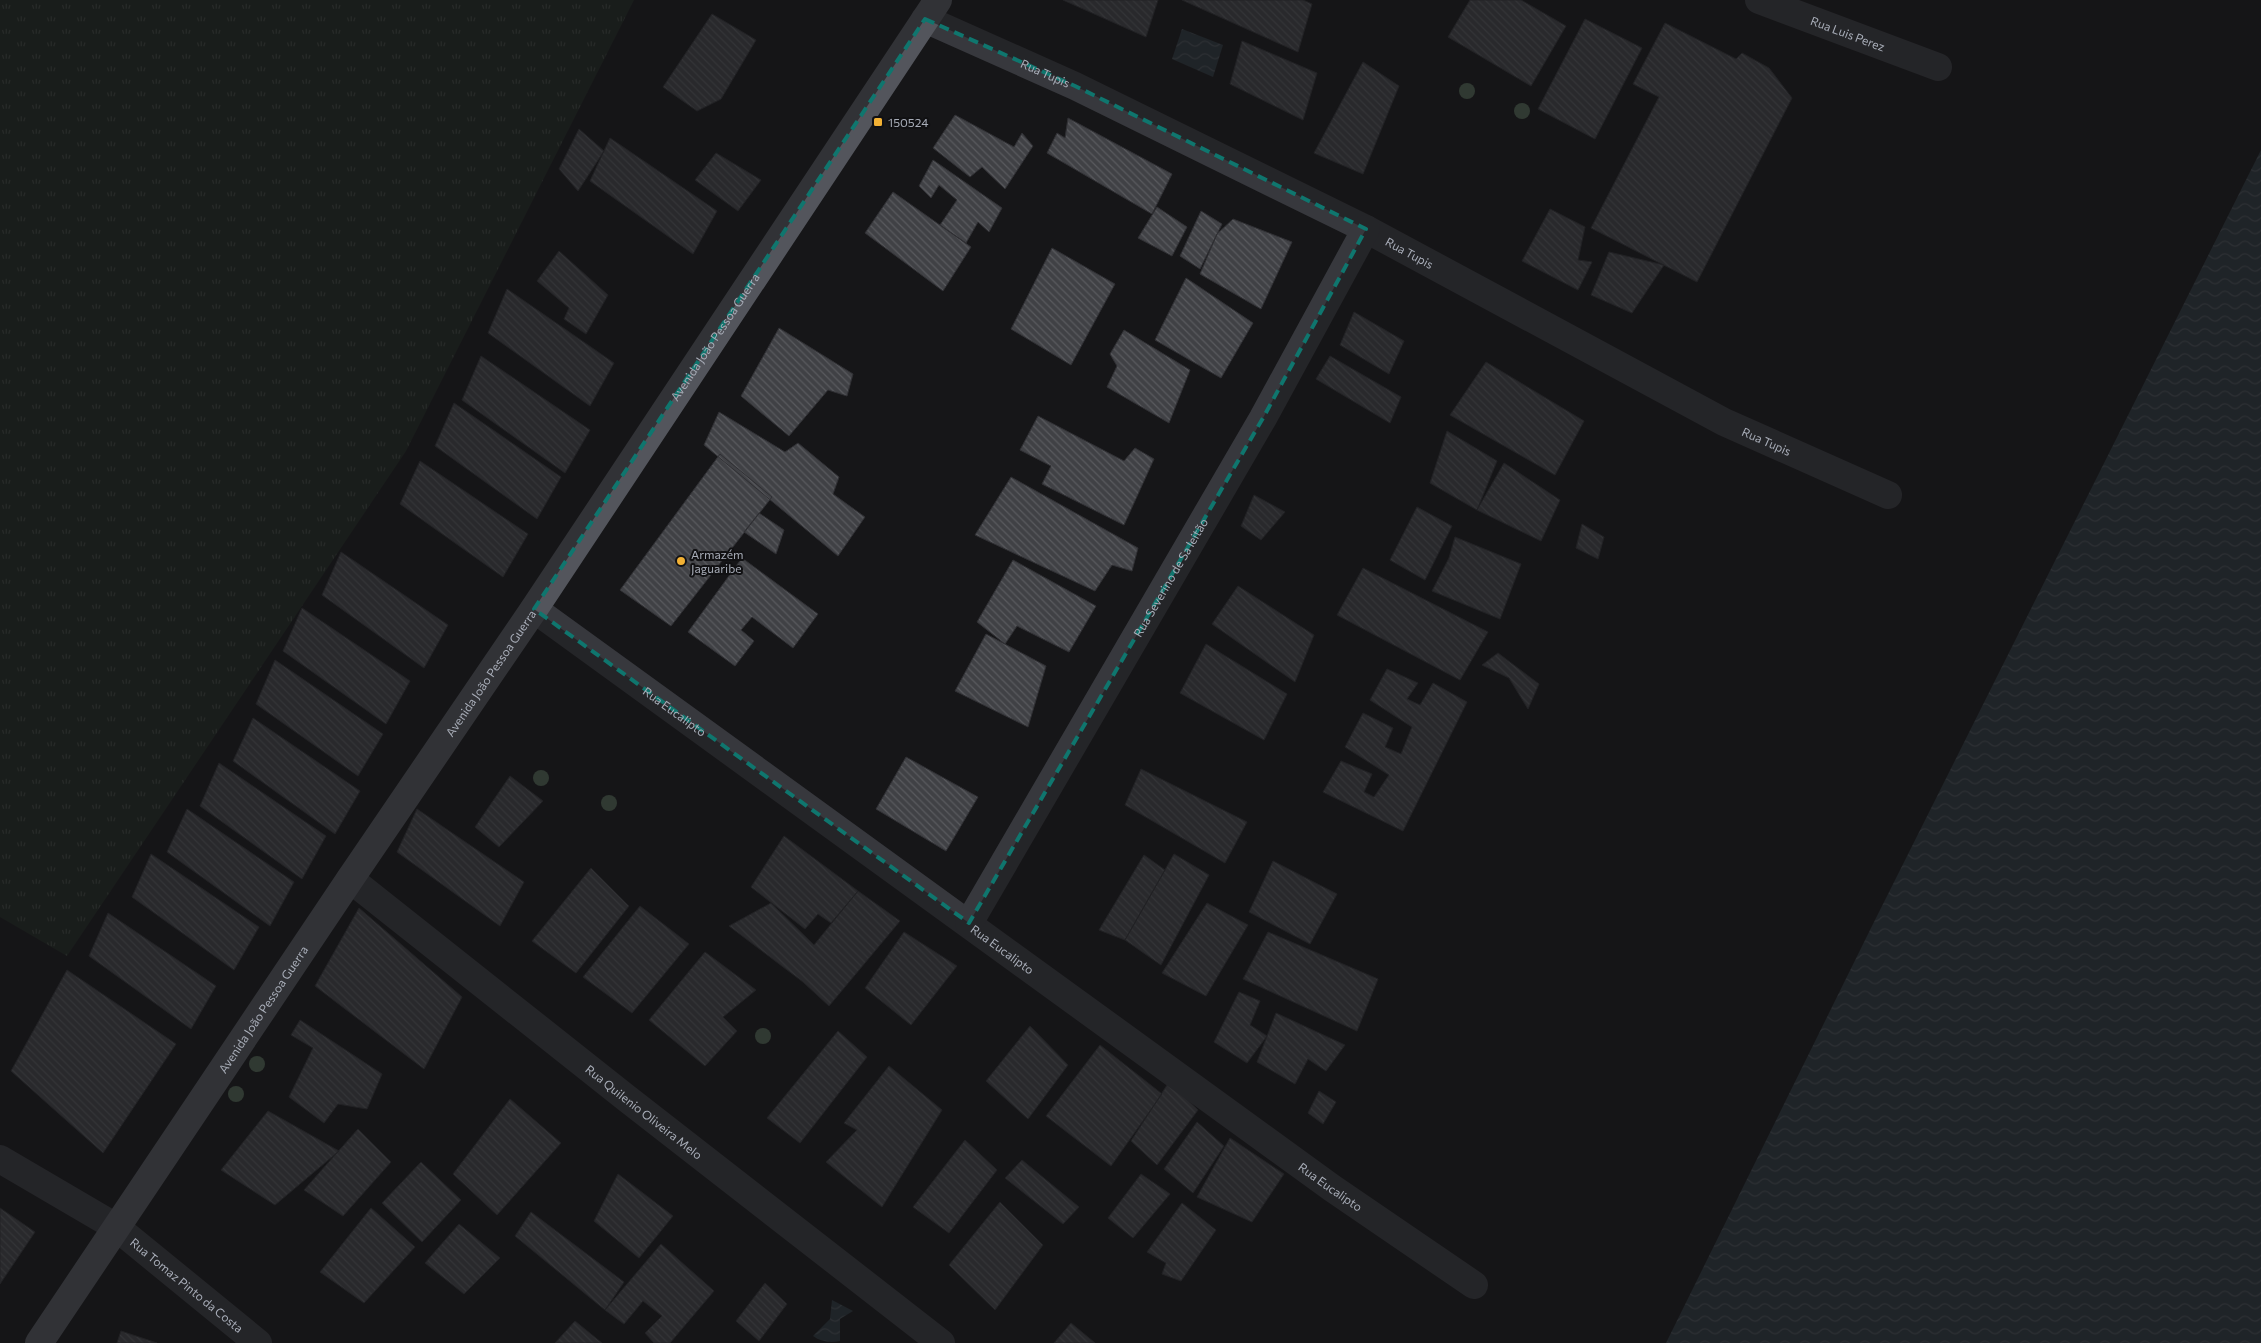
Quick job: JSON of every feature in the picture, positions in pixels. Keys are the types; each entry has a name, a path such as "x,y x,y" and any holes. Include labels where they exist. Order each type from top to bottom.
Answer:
{"main road":[{"name":"Avenida João Pessoa Guerra","path":"39,1343 534,608 931,9"}],"street":[{"name":"Rua Luis Perez","path":"1759,0 1938,67"},
{"name":"Rua Tupis","path":"931,9 1075,86 1366,229 1724,422 1888,494"},
{"name":"Rua Severino de Sa leitão","path":"969,924 1263,418 1366,229"},
{"name":"Rua Eucalipto","path":"534,608 1332,1188 1474,1285"},
{"name":"Rua Quilenio Oliveira Melo","path":"350,879 625,1097 941,1343"},
{"name":"Rua Tomaz Pinto da Costa","path":"0,1159 116,1227 258,1343"}],"highlighted area":[{"path":"925,19 1075,86 1366,229 1263,418 969,923 534,609"}],"green space":[{"path":"0,0 634,0 406,451 67,956 0,917"}],"water":[{"path":"1182,29 1223,45 1213,77 1172,59"},
{"path":"2261,150 2261,1343 1666,1343 1872,926"},
{"path":"832,1300 853,1311 840,1319 840,1341 819,1340 813,1336 830,1319"}],"building":[{"path":"1063,0 1158,0 1146,37"},
{"path":"1182,0 1303,0 1312,4 1298,52"},
{"path":"1470,0 1521,0 1566,26 1531,86 1448,37"},
{"path":"712,14 756,40 721,99 697,111 663,87"},
{"path":"1585,19 1642,48 1595,139 1538,109"},
{"path":"1665,23 1736,59 1742,53 1769,68 1792,98 1697,282 1591,228 1659,97 1633,84"},
{"path":"1242,41 1317,73 1303,120 1230,84"},
{"path":"1363,62 1399,86 1363,174 1314,153"},
{"path":"955,115 1014,147 1022,133 1033,146 1005,189 982,167 970,177 933,148"},
{"path":"1068,118 1172,174 1152,214 1047,153 1057,133 1065,138"},
{"path":"579,129 604,151 578,191 559,169"},
{"path":"610,138 717,211 693,254 590,181"},
{"path":"716,153 761,180 738,211 695,180"},
{"path":"933,160 1002,208 989,232 978,222 966,243 940,225 957,200 939,185 931,198 919,186"},
{"path":"893,192 971,247 943,291 865,233"},
{"path":"1157,207 1187,227 1172,256 1138,238"},
{"path":"1550,209 1585,227 1578,260 1592,262 1578,290 1522,261"},
{"path":"1201,211 1222,224 1200,269 1180,256"},
{"path":"1233,219 1292,242 1261,309 1200,274 1217,234"},
{"path":"1052,248 1115,284 1071,365 1011,329"},
{"path":"559,251 608,295 586,334 564,319 569,308 537,281"},
{"path":"1609,252 1664,265 1632,313 1591,295"},
{"path":"1186,278 1253,323 1221,378 1155,340"},
{"path":"507,289 614,363 590,406 488,333"},
{"path":"1354,312 1404,341 1389,374 1340,345"},
{"path":"779,328 853,374 847,396 828,390 789,436 741,396"},
{"path":"1124,330 1190,370 1169,423 1107,387 1117,366 1110,354"},
{"path":"481,356 590,430 565,473 462,400"},
{"path":"1330,356 1401,397 1390,423 1316,379"},
{"path":"1486,362 1584,421 1555,475 1450,415"},
{"path":"454,403 561,477 537,519 435,446"},
{"path":"719,412 785,452 798,443 839,477 833,494 865,517 838,556 704,445"},
{"path":"1038,416 1124,461 1135,448 1154,459 1124,525 1042,484 1051,466 1020,450"},
{"path":"1447,431 1497,461 1477,510 1430,483"},
{"name":"Armazém Jaguaribe","path":"720,454 772,497 671,626 620,590"},
{"path":"420,461 528,534 503,577 400,504"},
{"path":"1504,463 1560,500 1541,541 1477,510"},
{"path":"1011,477 1138,548 1132,571 1112,565 1095,591 975,535"},
{"path":"1254,495 1285,512 1261,540 1241,526"},
{"path":"1417,507 1452,526 1425,580 1390,560"},
{"path":"759,513 784,530 776,554 744,532"},
{"path":"1582,524 1604,537 1598,559 1576,548"},
{"path":"1455,537 1521,564 1500,619 1432,591 1449,558"},
{"path":"341,552 448,625 424,668 322,595"},
{"path":"742,558 818,614 793,648 752,617 741,630 754,641 735,666 688,632"},
{"path":"1013,560 1096,606 1069,652 1017,626 1005,644 977,622"},
{"path":"1363,568 1488,632 1460,680 1337,615"},
{"path":"1238,586 1314,635 1295,682 1212,624"},
{"path":"302,608 410,681 386,724 283,651"},
{"path":"986,634 1046,666 1028,727 955,691"},
{"path":"1206,644 1287,694 1264,740 1180,693"},
{"path":"1498,653 1539,684 1528,709 1509,678 1482,665"},
{"path":"275,660 383,734 358,776 256,704"},
{"path":"1387,669 1418,683 1407,699 1420,705 1433,683 1467,702 1403,831 1323,792 1341,761 1372,774 1364,792 1374,797 1389,775 1345,747 1363,713 1393,728 1385,747 1401,754 1412,727 1370,700"},
{"path":"253,718 360,791 335,834 233,761"},
{"path":"906,757 978,797 946,851 876,809"},
{"path":"219,763 326,836 302,879 200,806"},
{"path":"1141,769 1247,822 1225,863 1125,805"},
{"path":"510,776 543,801 499,847 475,827"},
{"path":"187,809 294,882 270,926 167,852"},
{"path":"417,809 524,882 500,926 397,852"},
{"path":"784,836 858,891 831,923 818,914 805,929 751,887"},
{"path":"151,854 259,927 234,970 132,897"},
{"path":"1174,854 1209,875 1161,965 1125,940"},
{"path":"1144,855 1165,870 1125,940 1099,930"},
{"path":"1273,861 1337,894 1310,944 1249,912"},
{"path":"591,868 629,906 576,973 532,941"},
{"path":"858,891 900,921 829,1006 803,982 729,926 771,903 814,945"},
{"path":"1207,903 1248,925 1206,996 1162,973"},
{"path":"640,906 689,944 632,1013 583,977"},
{"path":"359,908 462,997 424,1069 315,986"},
{"path":"108,913 216,986 191,1029 89,956"},
{"path":"904,932 957,966 911,1025 865,988"},
{"path":"1268,932 1378,979 1357,1031 1243,979"},
{"path":"705,952 756,990 723,1017 737,1031 705,1066 649,1020"},
{"path":"67,970 176,1044 103,1153 11,1071"},
{"path":"1239,992 1260,1001 1250,1025 1267,1036 1247,1063 1214,1042"},
{"path":"1276,1013 1345,1045 1326,1071 1308,1059 1295,1084 1257,1062"},
{"path":"300,1020 382,1074 367,1109 338,1104 324,1123 289,1097 313,1048 291,1035"},
{"path":"1030,1026 1068,1065 1028,1119 986,1081"},
{"path":"838,1031 867,1057 800,1143 767,1118"},
{"path":"1100,1045 1162,1094 1111,1166 1046,1116"},
{"path":"889,1066 942,1110 882,1207 826,1162 857,1130 844,1123"},
{"path":"1169,1082 1198,1110 1157,1165 1131,1141"},
{"path":"1319,1091 1336,1102 1323,1124 1308,1113"},
{"path":"510,1099 561,1143 497,1215 453,1174"},
{"path":"268,1111 339,1151 275,1205 221,1170"},
{"path":"1197,1122 1224,1146 1193,1193 1164,1169"},
{"path":"358,1129 391,1162 343,1216 304,1190"},
{"path":"1230,1138 1284,1174 1252,1222 1197,1197"},
{"path":"965,1140 997,1170 949,1233 913,1207"},
{"path":"1022,1160 1079,1207 1063,1224 1005,1178"},
{"path":"421,1162 461,1200 422,1242 382,1203"},
{"path":"618,1174 673,1216 639,1258 594,1221"},
{"path":"1141,1174 1170,1194 1133,1238 1108,1218"},
{"path":"1000,1202 1043,1245 995,1310 949,1265"},
{"path":"1182,1203 1216,1230 1181,1281 1162,1274 1166,1263 1147,1252"},
{"path":"0,1208 35,1232 0,1284"},
{"path":"371,1208 415,1247 364,1303 320,1272"},
{"path":"531,1212 624,1282 605,1310 515,1236"},
{"path":"459,1224 500,1258 464,1294 425,1263"},
{"path":"661,1244 714,1291 670,1343 654,1343 645,1333 662,1316 643,1301 624,1324 605,1310"},
{"path":"765,1283 787,1304 759,1341 736,1321"},
{"path":"575,1321 602,1343 555,1343"},
{"path":"1071,1323 1095,1343 1054,1343"},
{"path":"121,1331 157,1343 117,1343"}],"place":[{"name":"150524","path":"878,122"},
{"name":"Armazém Jaguaribe","path":"681,561"}]}
